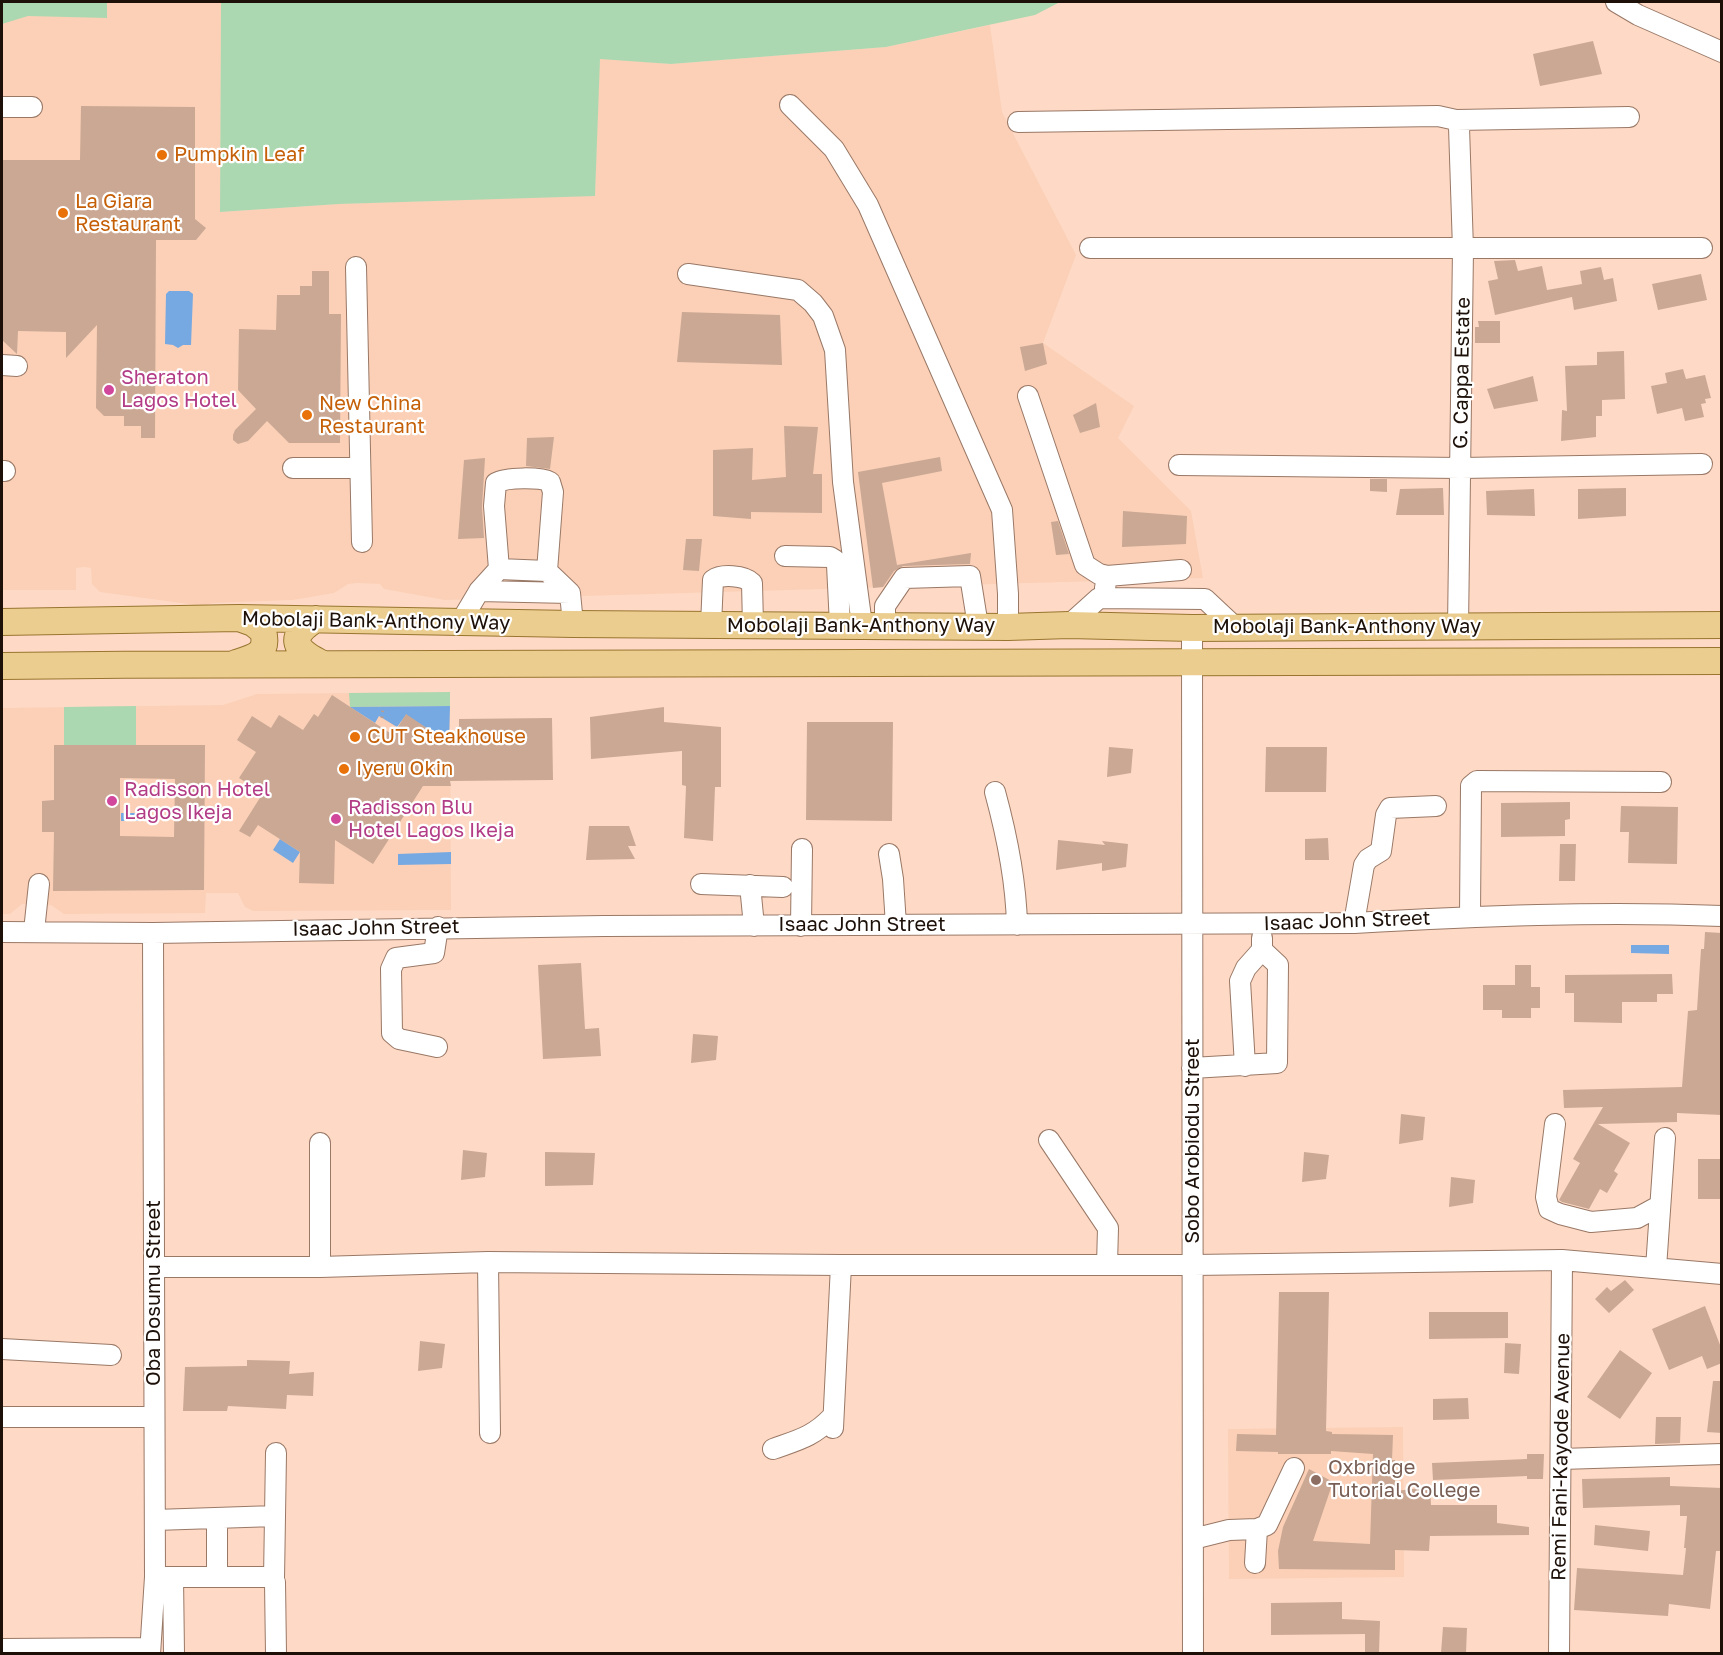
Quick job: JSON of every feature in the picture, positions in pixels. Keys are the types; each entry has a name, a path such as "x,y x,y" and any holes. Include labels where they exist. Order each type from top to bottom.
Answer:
{"main road":[{"name":"Mobolaji Bank-Anthony Way","path":"2,622 239,618 460,623 1008,627 1069,625 1192,628 1722,625"},
{"path":"236,663 257,656 263,650 266,641 263,631 253,623 239,618"},
{"path":"316,619 302,627 298,637 298,647 304,655 319,662"},
{"name":"Mobolaji Bank-Anthony Way","path":"2,666 319,662 1722,661"}],"street":[{"path":"1616,2 1638,15 1722,52"},
{"path":"790,105 834,149 868,205 1002,510 1008,627"},
{"path":"2,106 32,107"},
{"path":"1018,122 1438,116 1456,120 1629,117"},
{"name":"G. Cappa Estate","path":"1456,120 1460,127 1463,249 1458,627"},
{"path":"1090,248 1702,248"},
{"path":"356,267 362,542"},
{"path":"688,274 798,290 813,303 823,316 835,350 843,482 862,625"},
{"path":"1028,396 1086,565 1099,574 1107,576 1181,570"},
{"path":"1179,465 1461,468 1702,464"},
{"path":"293,468 360,468"},
{"path":"460,623 479,591 499,568 494,506 496,483 505,479 543,479 550,482 553,492 547,571"},
{"path":"785,556 830,557 835,560 838,574 862,625"},
{"path":"499,568 547,571 570,593 573,624"},
{"path":"862,625 885,606 904,578 970,576 978,626"},
{"path":"1069,625 1099,598 1106,586 1107,576"},
{"path":"711,625 713,580 717,577 743,577 752,583 753,625"},
{"path":"479,591 570,593"},
{"path":"1099,598 1205,599 1236,628"},
{"name":"Sobo Arobiodu Street","path":"1192,628 1193,1653"},
{"path":"1470,916 1471,786 1477,781 1661,782"},
{"path":"996,792 1009,844 1016,893 1017,925"},
{"path":"1354,923 1364,865 1368,859 1381,851 1386,815 1390,808 1436,806"},
{"path":"801,926 802,849"},
{"path":"889,854 896,925"},
{"path":"34,931 39,884"},
{"path":"701,884 783,887"},
{"path":"750,885 754,926"},
{"name":"Isaac John Street","path":"2,932 153,933 438,927 1354,923 1470,916 1722,915"},
{"path":"1245,1065 1240,981 1246,968 1262,950 1262,923"},
{"path":"437,1047 399,1039 392,1034 391,969 396,958 434,953 438,927"},
{"name":"Oba Dosumu Street","path":"150,1651 155,1577 153,933"},
{"path":"1192,1068 1277,1063 1278,965 1262,950"},
{"path":"1555,1124 1546,1197 1549,1209 1591,1222 1637,1218 1659,1206"},
{"path":"1656,1268 1665,1138"},
{"path":"1049,1140 1108,1228 1107,1265"},
{"path":"320,1143 320,1267"},
{"path":"154,1267 320,1267 488,1262 1107,1265 1562,1260 1722,1274"},
{"name":"Remi Fani-Kayode Avenue","path":"1559,1653 1562,1260"},
{"path":"488,1262 490,1433"},
{"path":"773,1449 807,1437 833,1423 841,1265"},
{"path":"2,1349 111,1355"},
{"path":"2,1417 154,1417"},
{"path":"276,1453 274,1579 276,1653"},
{"path":"1561,1459 1722,1454"},
{"path":"1193,1539 1229,1530 1257,1529 1267,1526 1294,1468"},
{"path":"155,1520 275,1516"},
{"path":"217,1518 217,1576"},
{"path":"1256,1563 1257,1529"},
{"path":"174,1653 169,1577 268,1576 274,1579"},
{"path":"2,1649 150,1651"}],"path":[{"path":"382,718 383,707"}],"shaded area":[{"path":"2,2 221,2 220,212 339,204 595,195 599,58 671,64 886,47 990,25 1002,112 1076,255 1043,343 1134,406 1118,438 1191,511 1203,578 445,600 384,589 380,584 357,583 348,584 334,593 293,600 213,603 203,606 100,592 92,584 91,568 84,567 76,568 76,590 2,590"},
{"path":"450,692 451,910 253,911 245,907 238,893 206,893 205,913 64,914 51,905 22,904 10,914 2,914 2,708 223,705 257,694"},
{"name":"Oxbridge Tutorial College","path":"1403,1427 1404,1577 1229,1579 1228,1429"}],"green space":[{"path":"2,2 107,2 107,18 28,16 2,24"},
{"path":"221,2 1060,2 1035,15 886,47 671,64 600,59 595,196 339,204 220,212"},
{"path":"450,692 450,706 350,707 349,693"},
{"path":"136,706 136,745 64,745 64,707"}],"water":[{"path":"169,291 189,291 193,294 191,345 178,348 165,344 166,294"},
{"path":"450,706 449,743 406,715 397,727 379,716 375,723 350,707"},
{"path":"121,813 145,813 145,821 121,821"},
{"path":"280,839 300,852 293,863 273,850"},
{"path":"451,852 451,864 398,865 398,854"},
{"path":"1631,945 1669,945 1669,954 1631,953"}],"building":[{"path":"1593,41 1602,74 1540,86 1533,54"},
{"path":"81,106 195,107 195,219 206,228 196,240 156,240 155,438 141,438 141,426 124,426 124,416 104,416 96,408 97,325 66,358 66,332 18,331 17,354 2,340 2,160 80,160"},
{"path":"1515,260 1518,271 1542,266 1547,290 1582,284 1580,271 1601,267 1604,280 1613,278 1617,301 1574,310 1572,297 1495,315 1488,281 1498,279 1494,261"},
{"path":"312,271 329,271 329,314 341,314 340,443 289,443 267,421 248,441 238,444 233,440 235,430 256,409 238,390 239,329 276,330 277,295 300,295 300,286 312,286"},
{"path":"1701,274 1707,300 1658,310 1652,284"},
{"path":"682,312 780,315 782,365 677,362"},
{"path":"1478,321 1500,321 1500,343 1475,343 1475,327 1479,327"},
{"path":"1043,343 1047,364 1025,371 1020,347"},
{"path":"1624,351 1625,399 1602,400 1602,416 1596,416 1596,437 1561,441 1562,410 1567,411 1565,366 1597,365 1597,352"},
{"path":"1683,369 1686,379 1705,375 1711,398 1705,399 1706,403 1701,404 1704,417 1685,421 1682,408 1657,414 1651,386 1667,383 1665,373"},
{"path":"1533,376 1538,401 1494,409 1487,389"},
{"path":"1096,403 1100,427 1080,433 1073,415"},
{"path":"784,426 818,427 813,474 822,474 822,513 751,512 751,519 713,516 713,450 753,448 752,480 786,477"},
{"path":"554,437 550,469 526,466 527,438"},
{"path":"940,457 942,471 882,483 897,565 971,553 970,564 903,566 894,571 883,587 873,588 858,472"},
{"path":"485,458 482,507 484,538 458,539 464,460"},
{"path":"1370,479 1387,479 1387,492 1370,491"},
{"path":"1443,488 1444,515 1396,515 1400,489"},
{"path":"1626,488 1626,516 1578,519 1578,489"},
{"path":"1534,489 1535,516 1487,515 1486,491"},
{"path":"1123,511 1187,516 1186,544 1122,547"},
{"path":"1058,521 1069,554 1056,555 1051,522"},
{"path":"686,539 702,539 699,571 683,570"},
{"path":"332,695 393,735 406,714 449,743 459,726 459,719 552,718 553,780 450,781 451,786 423,786 373,864 335,840 334,884 299,883 300,852 258,825 250,837 239,831 263,793 239,778 256,752 237,740 252,716 271,728 279,715 303,730 314,714 318,717"},
{"path":"664,707 664,722 721,727 721,787 715,787 713,841 684,838 686,786 682,785 682,751 591,759 590,717"},
{"path":"807,722 893,722 892,821 806,820"},
{"path":"54,745 205,745 204,890 53,891 54,832 42,832 42,801 54,800","holes":["120,778 175,779 174,837 120,836"]},
{"path":"1109,747 1133,749 1131,773 1107,777"},
{"path":"1266,747 1327,747 1326,792 1265,792"},
{"path":"1570,802 1570,819 1565,820 1565,836 1501,837 1501,803"},
{"path":"1621,806 1678,807 1677,864 1628,863 1629,832 1620,832"},
{"path":"589,826 629,826 636,846 628,846 635,859 586,860"},
{"path":"1328,838 1329,860 1305,860 1305,839"},
{"path":"1058,840 1105,845 1102,841 1128,844 1126,867 1102,871 1102,863 1056,870"},
{"path":"1560,844 1576,844 1575,881 1559,881"},
{"path":"1705,932 1722,933 1722,1115 1677,1113 1677,1122 1598,1124 1630,1143 1614,1171 1618,1174 1607,1193 1600,1189 1589,1209 1562,1202 1559,1200 1580,1163 1573,1159 1603,1107 1564,1108 1563,1090 1682,1087 1688,1011 1697,1010 1701,949 1704,949"},
{"path":"581,963 585,1029 599,1028 601,1056 543,1059 538,965"},
{"path":"1515,965 1531,965 1531,987 1540,987 1540,1008 1531,1008 1531,1018 1502,1018 1502,1010 1483,1010 1483,985 1515,985"},
{"path":"1672,974 1673,994 1657,994 1657,1002 1622,1002 1622,1023 1574,1022 1574,993 1565,993 1565,975"},
{"path":"693,1034 718,1036 716,1060 691,1063"},
{"path":"1401,1114 1425,1117 1423,1140 1399,1144"},
{"path":"463,1150 487,1153 485,1177 461,1180"},
{"path":"545,1152 595,1153 593,1185 545,1186"},
{"path":"1304,1152 1329,1155 1326,1179 1302,1182"},
{"path":"1698,1159 1722,1159 1722,1199 1698,1199"},
{"path":"1451,1177 1475,1180 1473,1203 1449,1207"},
{"path":"1625,1280 1634,1290 1609,1313 1595,1299 1607,1287 1611,1291"},
{"path":"1279,1292 1329,1292 1326,1431 1332,1434 1393,1435 1392,1460 1395,1460 1395,1491 1430,1487 1431,1505 1497,1505 1497,1523 1529,1527 1529,1535 1430,1536 1429,1551 1395,1550 1395,1570 1279,1569 1278,1551 1283,1527 1309,1469 1333,1482 1313,1541 1370,1544 1373,1454 1331,1451 1331,1454 1278,1454 1278,1452 1236,1451 1237,1434 1276,1435"},
{"path":"1705,1306 1722,1350 1722,1363 1707,1369 1702,1356 1669,1370 1652,1329"},
{"path":"1429,1312 1508,1312 1508,1338 1429,1339"},
{"path":"420,1341 445,1344 442,1368 418,1371"},
{"path":"1505,1343 1521,1344 1519,1374 1504,1373"},
{"path":"1620,1350 1652,1373 1620,1419 1587,1397"},
{"path":"247,1360 290,1361 289,1374 314,1372 313,1396 287,1395 286,1409 228,1406 227,1411 183,1411 185,1367 247,1366"},
{"path":"1713,1381 1722,1381 1722,1433 1707,1432"},
{"path":"1468,1398 1469,1419 1433,1420 1433,1399"},
{"path":"1656,1417 1681,1417 1680,1443 1655,1444"},
{"path":"1527,1454 1544,1454 1543,1479 1527,1479 1527,1476 1433,1480 1432,1463 1527,1459"},
{"path":"1670,1477 1670,1486 1722,1488 1722,1551 1716,1551 1710,1609 1669,1604 1668,1616 1574,1610 1577,1568 1683,1575 1686,1548 1684,1548 1687,1516 1680,1516 1680,1505 1583,1508 1582,1479"},
{"path":"1595,1525 1650,1531 1648,1551 1594,1545"},
{"path":"1342,1602 1342,1619 1380,1621 1379,1653 1365,1653 1365,1634 1271,1635 1271,1603"},
{"path":"1443,1627 1467,1628 1466,1653 1441,1653"}],"place":[{"name":"Pumpkin Leaf","path":"162,155"},
{"name":"La Giara Restaurant","path":"63,213"},
{"name":"Sheraton Lagos Hotel","path":"109,390"},
{"name":"New China Restaurant","path":"307,415"},
{"name":"CUT Steakhouse","path":"355,737"},
{"name":"Iyeru Okin","path":"344,769"},
{"name":"Radisson Hotel Lagos Ikeja","path":"112,801"},
{"name":"Radisson Blu Hotel Lagos Ikeja","path":"336,819"},
{"name":"Oxbridge Tutorial College","path":"1316,1480"}]}
